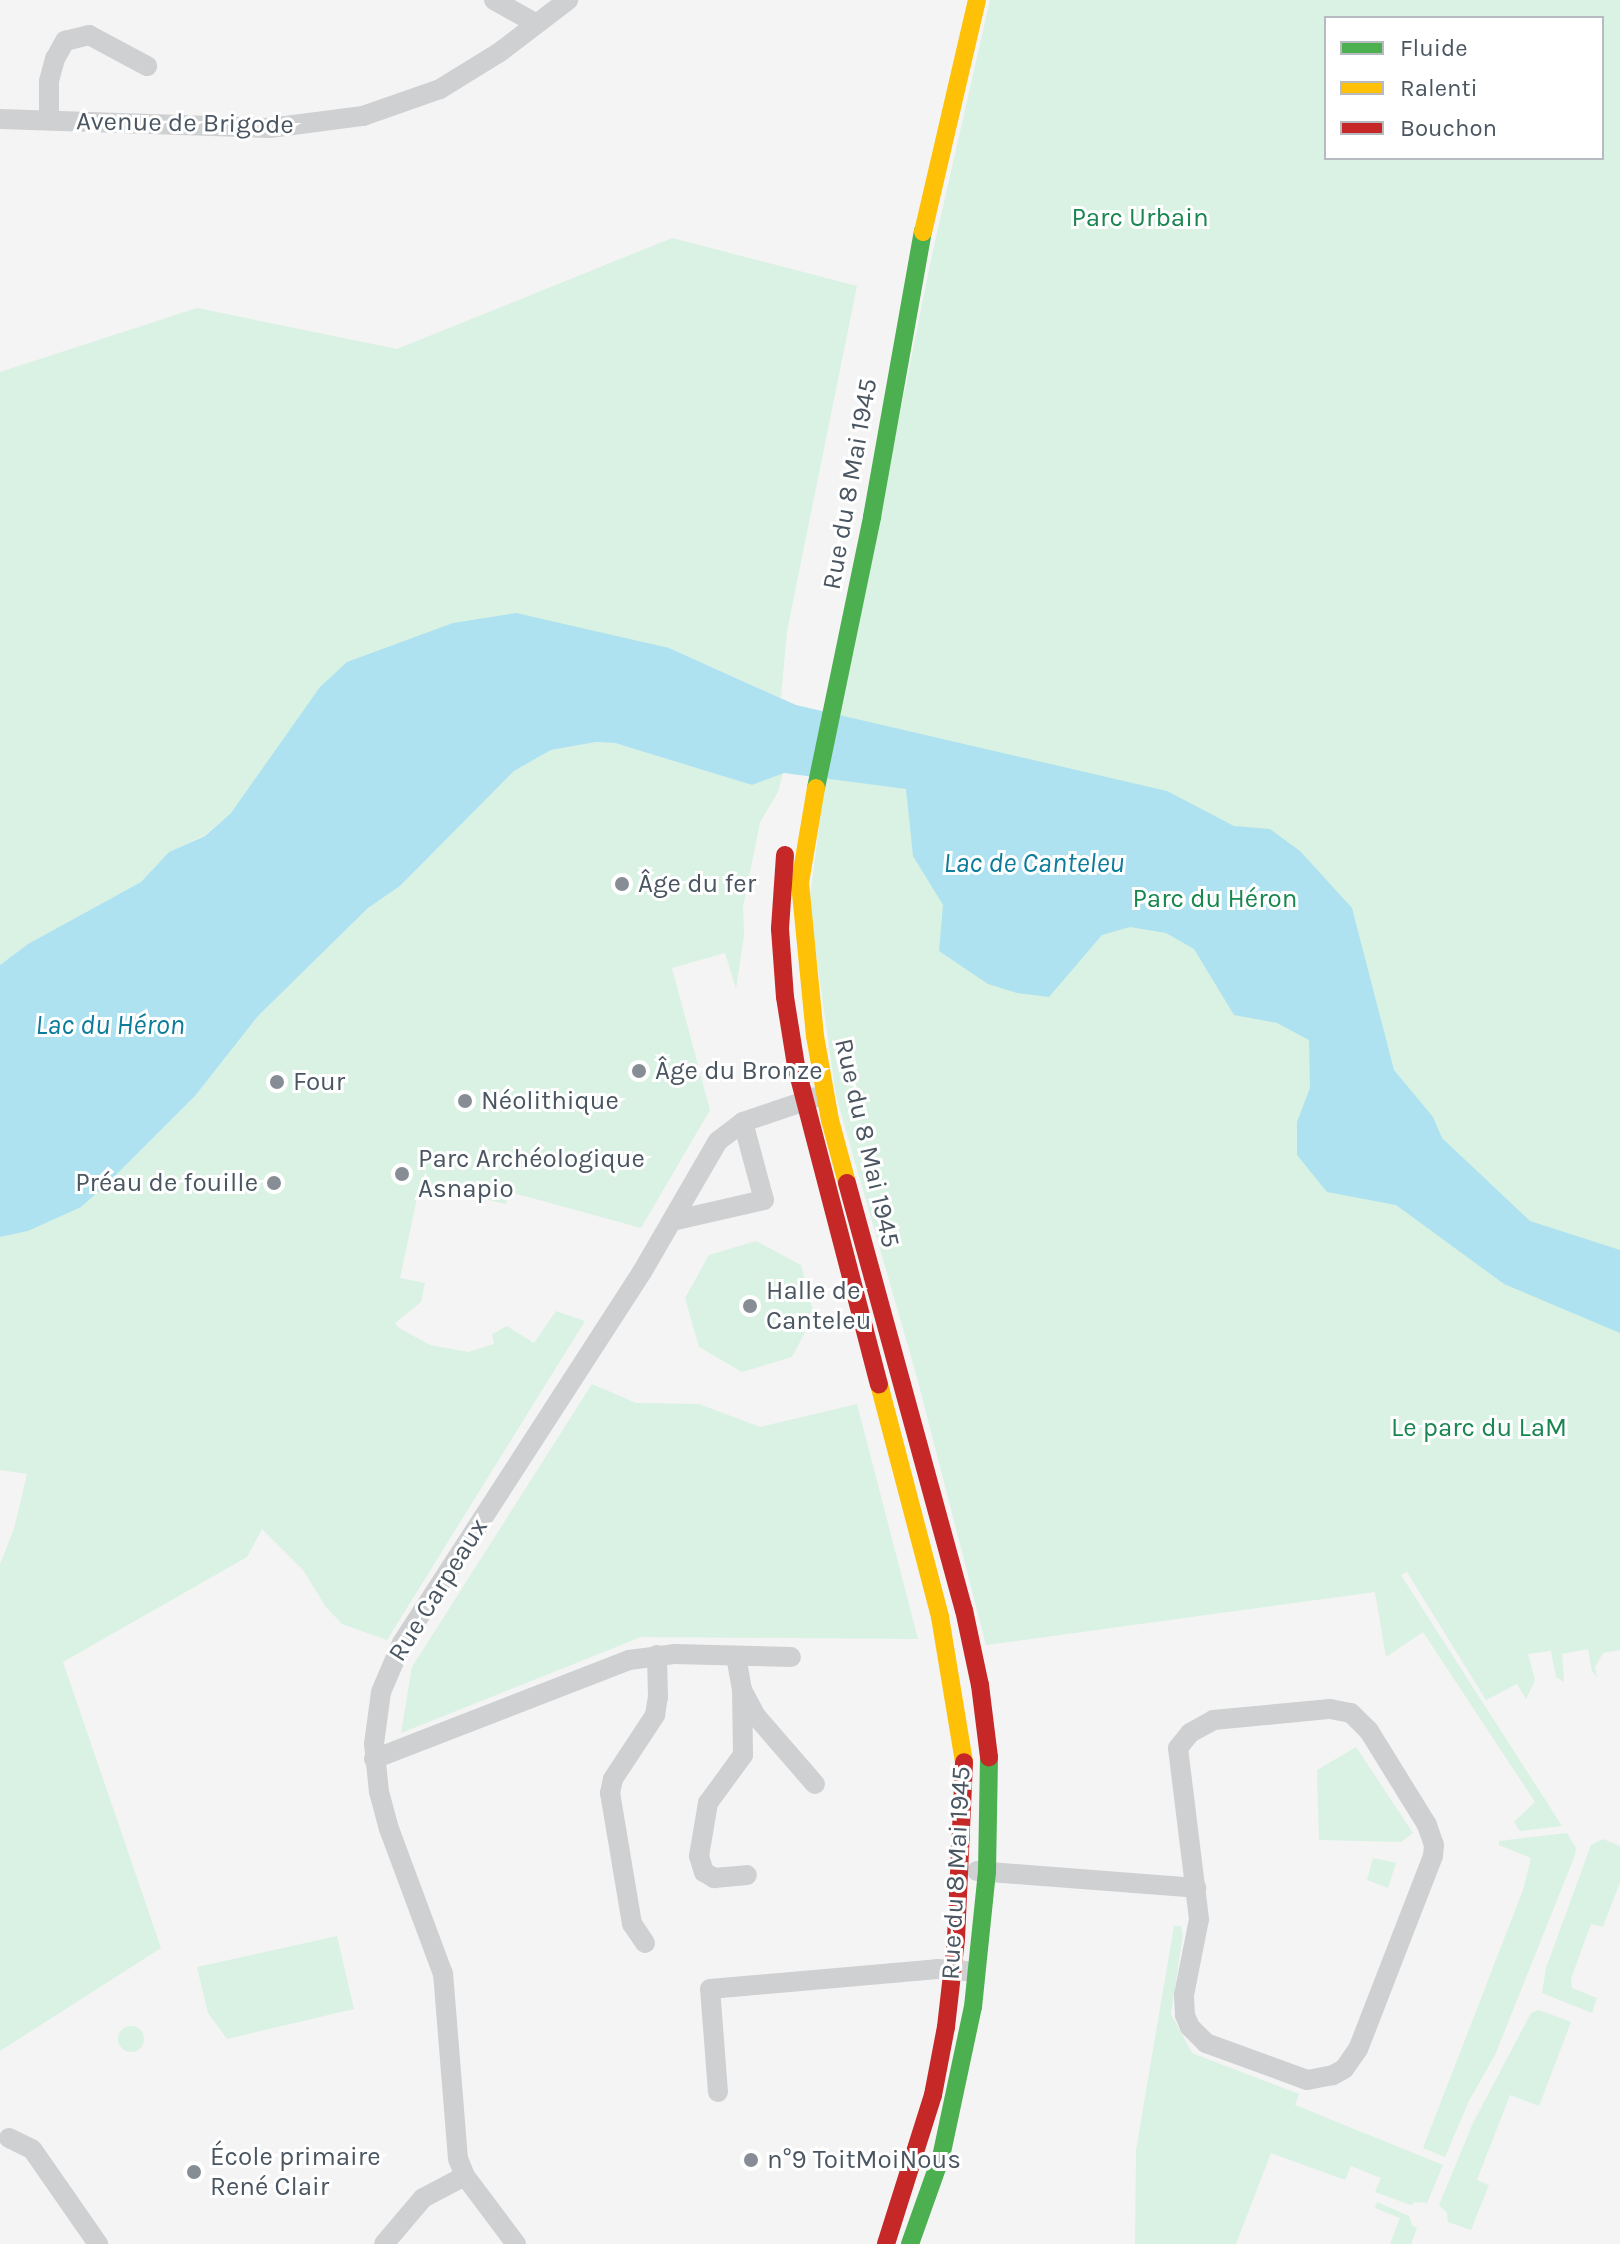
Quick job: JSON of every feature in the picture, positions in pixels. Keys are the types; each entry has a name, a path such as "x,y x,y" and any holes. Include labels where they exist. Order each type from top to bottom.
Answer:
{"main road":[{"name":"Rue du 8 Mai 1945","path":"886,2244 933,2095 954,1969 964,1765 940,1617 804,1101 787,1018 780,929 783,868 806,797 828,692 906,244 962,0"},
{"name":"Rue du 8 Mai 1945","path":"828,692 872,517 918,253 977,0"},
{"name":"Rue du 8 Mai 1945","path":"806,797 800,902 825,1095 976,1662 989,1760 987,1872 978,1972 954,2105 941,2157 910,2244"}],"street":[{"path":"494,0 535,23"},
{"name":"Avenue de Brigode","path":"535,23 546,0"},
{"name":"Avenue de Brigode","path":"0,119 270,128 363,116 440,89 500,52 568,0"},
{"name":"Avenue de Brigode","path":"49,120 49,81 55,59 65,41 89,35 147,66"},
{"name":"Rue Carpeaux","path":"465,2176 458,2159 443,1974 389,1829 374,1759 381,1692 402,1643 672,1221 718,1141 743,1122 825,1095"},
{"path":"672,1221 764,1200 743,1122"},
{"path":"645,1943 632,1924 610,1793 613,1779 655,1715 657,1655"},
{"path":"374,1759 629,1660 657,1655 791,1657"},
{"path":"736,1656 742,1690 743,1755 708,1803 699,1856 709,1876 725,1880 747,1875"},
{"path":"742,1690 771,1737 815,1784"},
{"path":"1330,1709 1351,1713 1369,1731 1431,1832 1433,1856 1358,2049 1344,2069 1319,2079 1293,2078 1219,2049 1206,2043 1190,2027 1183,2005 1198,1932 1196,1888 1178,1748 1190,1733 1213,1720 1330,1709"},
{"path":"961,1870 1196,1888"},
{"path":"718,2092 710,1989 954,1969 978,1972"},
{"path":"9,2138 32,2149 98,2244"},
{"path":"384,2244 423,2198 465,2176 516,2244"}],"green space":[{"name":"Parc du Héron","path":"990,0 1620,0 1620,1650 1603,1653 1595,1667 1597,1678 1592,1671 1588,1649 1562,1654 1564,1682 1556,1677 1551,1651 1528,1654 1535,1680 1526,1699 1517,1684 1486,1700 1407,1572 1401,1575 1562,1826 1520,1831 1514,1822 1535,1802 1423,1632 1386,1657 1375,1592 986,1645 916,1374 836,1096 809,904 824,789 932,255"},
{"path":"672,238 857,286 787,631 781,698 669,648 231,813 205,835 169,852 141,882 28,944 0,965 0,372 197,308 397,349"},
{"path":"596,742 615,743 752,785 783,773 778,792 760,822 743,907 744,936 736,989 725,953 672,968 710,1110 641,1228 510,1192 506,1204 420,1184 400,1278 425,1283 421,1302 395,1323 399,1328 430,1345 468,1352 494,1344 492,1334 507,1326 534,1343 556,1311 585,1321 387,1640 342,1624 326,1607 303,1570 262,1529 247,1557 63,1662 161,1948 0,2051 0,1564 14,1529 27,1474 0,1470 0,1237 28,1231 106,1185 195,1096 258,1016 368,908 400,886 514,771 551,750"},
{"name":"Halle de Canteleu","path":"756,1241 801,1265 814,1315 792,1357 742,1372 699,1347 685,1298 709,1255"},
{"path":"592,1384 636,1403 699,1404 760,1427 857,1404 918,1639 641,1637 401,1733 412,1667"},
{"path":"1356,1747 1413,1833 1401,1842 1319,1840 1317,1770"},
{"path":"1567,1833 1576,1848 1575,1855 1495,2055 1469,2101 1445,2157 1423,2148 1523,1890 1531,1858 1499,1845 1499,1841"},
{"path":"1603,1839 1620,1846 1620,1882 1603,1927 1591,1924 1571,1979 1572,1988 1597,1998 1592,2013 1542,1993 1546,1968 1591,1845"},
{"path":"1373,1858 1396,1863 1388,1888 1367,1880"},
{"path":"1174,1926 1181,1926 1183,1934 1171,2014 1192,2053 1299,2094 1295,2105 1443,2165 1427,2203 1415,2202 1411,2205 1375,2192 1381,2178 1351,2166 1345,2180 1271,2153 1236,2244 1135,2244 1136,2150"},
{"path":"337,1936 354,2009 227,2039 208,2013 197,1967"},
{"path":"1539,2010 1571,2022 1539,2106 1510,2095 1477,2180 1489,2185 1471,2230 1448,2222 1447,2213 1439,2205 1473,2123 1531,2013"},
{"path":"131,2026 140,2030 144,2039 140,2048 131,2052 122,2048 118,2039 122,2030"},
{"path":"1377,2202 1409,2216 1412,2225 1417,2228 1411,2244 1390,2244 1400,2218 1375,2208"}],"water":[{"path":"516,613 669,648 796,705 1167,791 1234,826 1270,829 1300,851 1352,908 1394,1070 1433,1117 1442,1138 1530,1221 1620,1250 1620,1333 1504,1284 1396,1205 1327,1192 1297,1155 1297,1122 1310,1088 1309,1040 1277,1023 1234,1015 1194,949 1166,933 1130,927 1102,935 1049,997 1017,993 988,984 939,951 943,905 913,856 906,789 784,773 752,785 615,743 596,742 551,750 514,771 400,886 368,908 258,1016 195,1096 106,1185 81,1207 28,1231 0,1237 0,965 28,944 141,882 169,852 205,836 231,813 320,687 347,662 453,623"}],"traffic: fast":[{"path":"816,788 872,517 923,232"},
{"path":"910,2244 941,2157 973,2007 987,1872 989,1757"}],"traffic: slow":[{"path":"923,232 977,0"},
{"path":"816,788 800,883 815,1036 830,1120 847,1183"},
{"path":"879,1384 940,1617 964,1762"}],"traffic: jam":[{"path":"785,855 780,929 785,997 796,1066 879,1384"},
{"path":"847,1183 964,1610 980,1685 989,1757"},
{"path":"886,2244 933,2095 946,2027 956,1939 964,1762"}],"place":[{"name":"Âge du fer","path":"622,884"},
{"name":"Âge du Bronze","path":"639,1071"},
{"name":"Four","path":"277,1082"},
{"name":"Néolithique","path":"465,1101"},
{"name":"Parc Archéologique Asnapio","path":"402,1174"},
{"name":"Préau de fouille","path":"274,1183"},
{"name":"Halle de Canteleu","path":"750,1306"},
{"name":"n°9 ToitMoiNous","path":"751,2160"},
{"name":"École primaire René Clair","path":"194,2172"}],"park label":[{"name":"Parc Urbain","path":"1140,218"},
{"name":"Le parc du LaM","path":"1479,1428"}],"water label":[{"name":"Lac de Canteleu","path":"1034,863"},
{"name":"Lac du Héron","path":"110,1025"}]}
